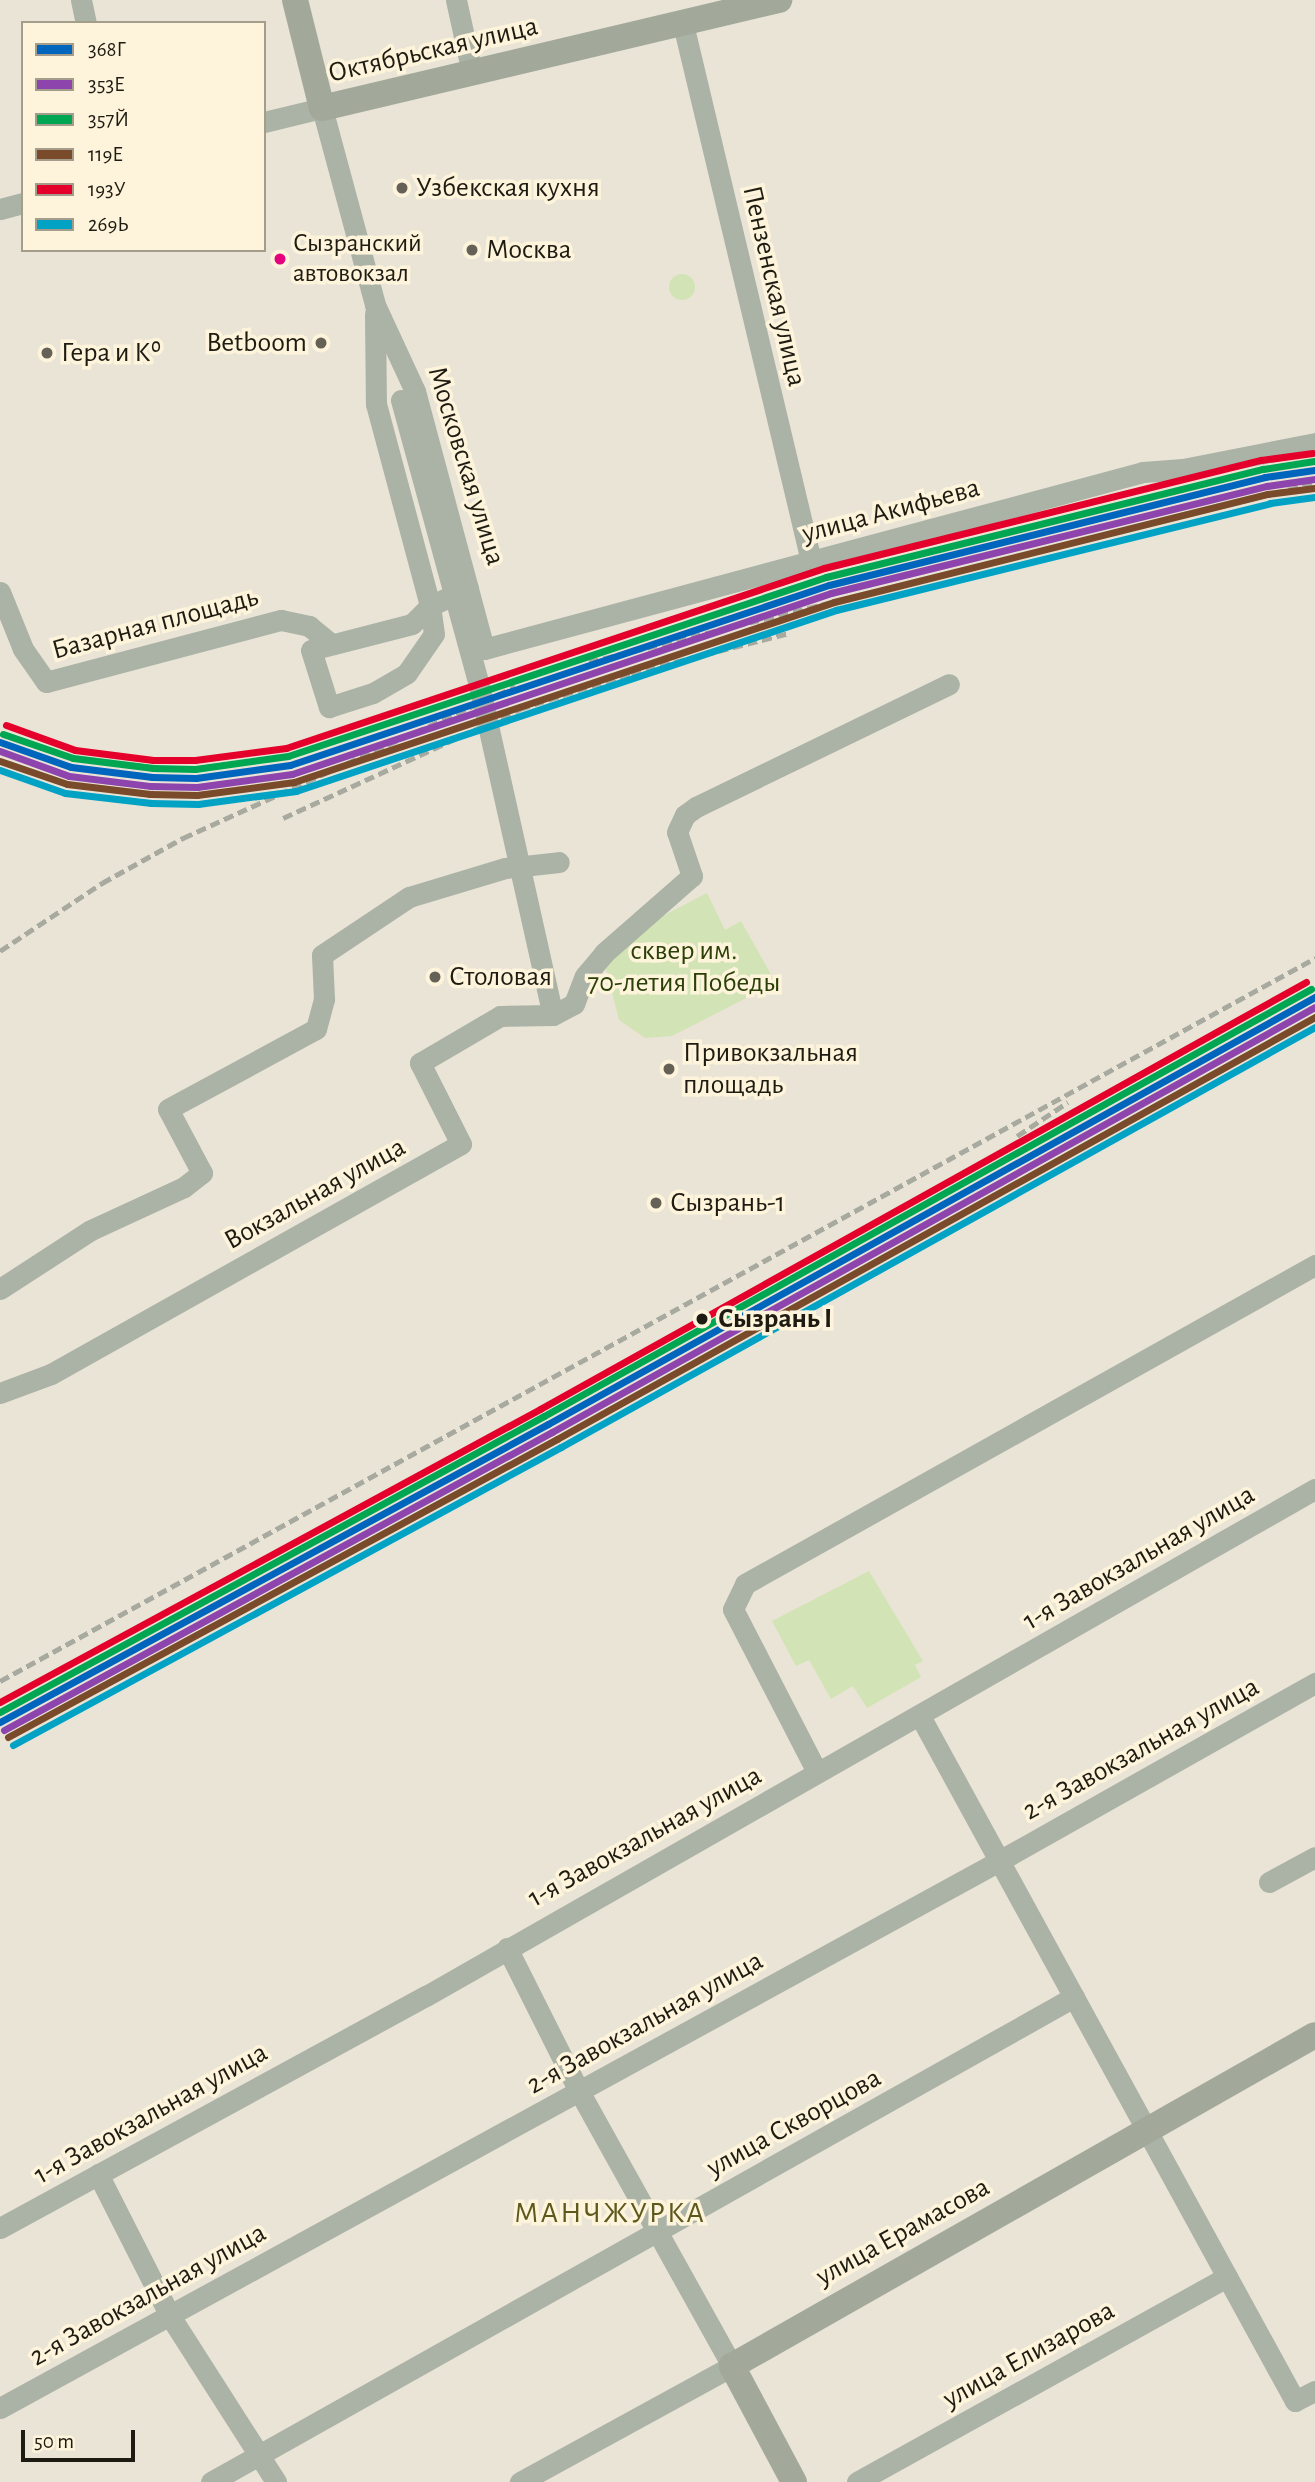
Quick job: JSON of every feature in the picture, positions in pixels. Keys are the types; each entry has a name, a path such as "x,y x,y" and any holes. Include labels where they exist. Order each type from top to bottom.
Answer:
{"main road":[{"name":"Московская улица","path":"295,0 322,108"},
{"name":"Октябрьская улица","path":"322,108 779,0"},
{"name":"улица Ерамасова","path":"732,2366 1315,2035"},
{"path":"732,2366 794,2482"}],"street":[{"path":"81,0 86,21"},
{"path":"456,0 472,73"},
{"name":"Пензенская улица","path":"683,24 811,561"},
{"name":"Октябрьская улица","path":"266,122 322,108"},
{"name":"Московская улица","path":"322,108 479,685 545,1015"},
{"path":"0,208 21,203"},
{"name":"Московская улица","path":"331,644 311,650 328,707 373,693 407,673 434,634 430,606 376,404 375,305"},
{"name":"Московская улица","path":"375,305 415,391 484,649"},
{"name":"улица Акифьева","path":"484,649 1143,472 1183,469 1315,443"},
{"path":"331,644 412,624 430,606 469,588"},
{"name":"Базарная площадь","path":"0,592 23,649 46,682 281,620 309,626 331,644"},
{"path":"545,1015 574,1004 585,976 604,953 692,876 679,848 677,832 685,815 949,684"},
{"path":"0,1289 91,1230 184,1187 202,1173 168,1109 316,1029 324,999 322,955 409,897 505,868 559,862"},
{"name":"Вокзальная улица","path":"0,1393 51,1374 461,1144 420,1063 500,1016 545,1015"},
{"path":"817,1772 733,1609 745,1584 1315,1265"},
{"name":"1-я Завокзальная улица","path":"0,2228 920,1716 1315,1489"},
{"name":"2-я Завокзальная улица","path":"0,2408 999,1861 1315,1682"},
{"path":"920,1716 1295,2401 1315,2391"},
{"path":"1269,1882 1315,1857"},
{"path":"506,1948 579,2091 732,2366"},
{"name":"улица Скворцова","path":"211,2482 1074,1997"},
{"path":"97,2174 170,2316 276,2482"},
{"name":"улица Елизарова","path":"857,2482 1227,2277"},
{"name":"улица Ерамасова","path":"520,2482 732,2366"}],"green space":[{"path":"682,274 691,278 695,287 691,296 682,300 673,296 669,287 673,278"},
{"name":"сквер им. 70-летия Победы","path":"707,893 725,930 741,921 776,983 672,1036 645,1038 619,1020 605,965 649,923"},
{"path":"869,1571 923,1661 915,1665 921,1677 867,1708 853,1686 831,1699 809,1660 796,1666 772,1621"}],"railway":[{"path":"589,662 1315,483"},
{"path":"283,818 520,709 631,673 789,633"},
{"path":"0,951 102,883 183,838 515,687"},
{"path":"0,1681 1315,958"},
{"path":"1017,1136 1068,1102"}],"transit line":[{"name":"193У","path":"6,725 75,750 153,760 195,760 286,748 824,568 1261,460 1313,453"},
{"name":"357Й","path":"3,734 73,758 153,768 195,769 288,756 826,577 1263,469 1314,461"},
{"name":"368Г","path":"0,742 71,767 152,777 196,778 290,765 829,585 1265,477 1315,470"},
{"name":"353Е","path":"0,751 69,776 151,786 197,787 292,774 831,593 1267,486 1315,479"},
{"name":"119Е","path":"0,761 67,784 150,794 197,795 294,782 834,602 1268,494 1315,488"},
{"name":"269Ь","path":"0,770 65,793 151,803 198,804 296,791 836,610 1270,503 1315,497"},
{"name":"193У","path":"0,1702 540,1409 1306,982"},
{"name":"357Й","path":"0,1712 544,1416 1311,989"},
{"name":"368Г","path":"0,1722 548,1424 1315,997"},
{"name":"353Е","path":"4,1730 552,1432 1315,1007"},
{"name":"119Е","path":"8,1737 557,1439 1315,1017"},
{"name":"269Ь","path":"13,1745 561,1447 1315,1027"}],"place":[{"name":"Узбекская кухня","path":"402,188"},
{"name":"Москва","path":"472,250"},
{"name":"Сызранский автовокзал","path":"280,259"},
{"name":"Betboom","path":"321,343"},
{"name":"Гера и К⁰","path":"47,353"},
{"name":"Столовая","path":"435,977"},
{"name":"Привокзальная площадь","path":"669,1069"},
{"name":"Сызрань-1","path":"656,1203"},
{"name":"Сызрань I","path":"702,1319"}],"district":[{"name":"МАНЧЖУРКА","path":"610,2213"}]}
